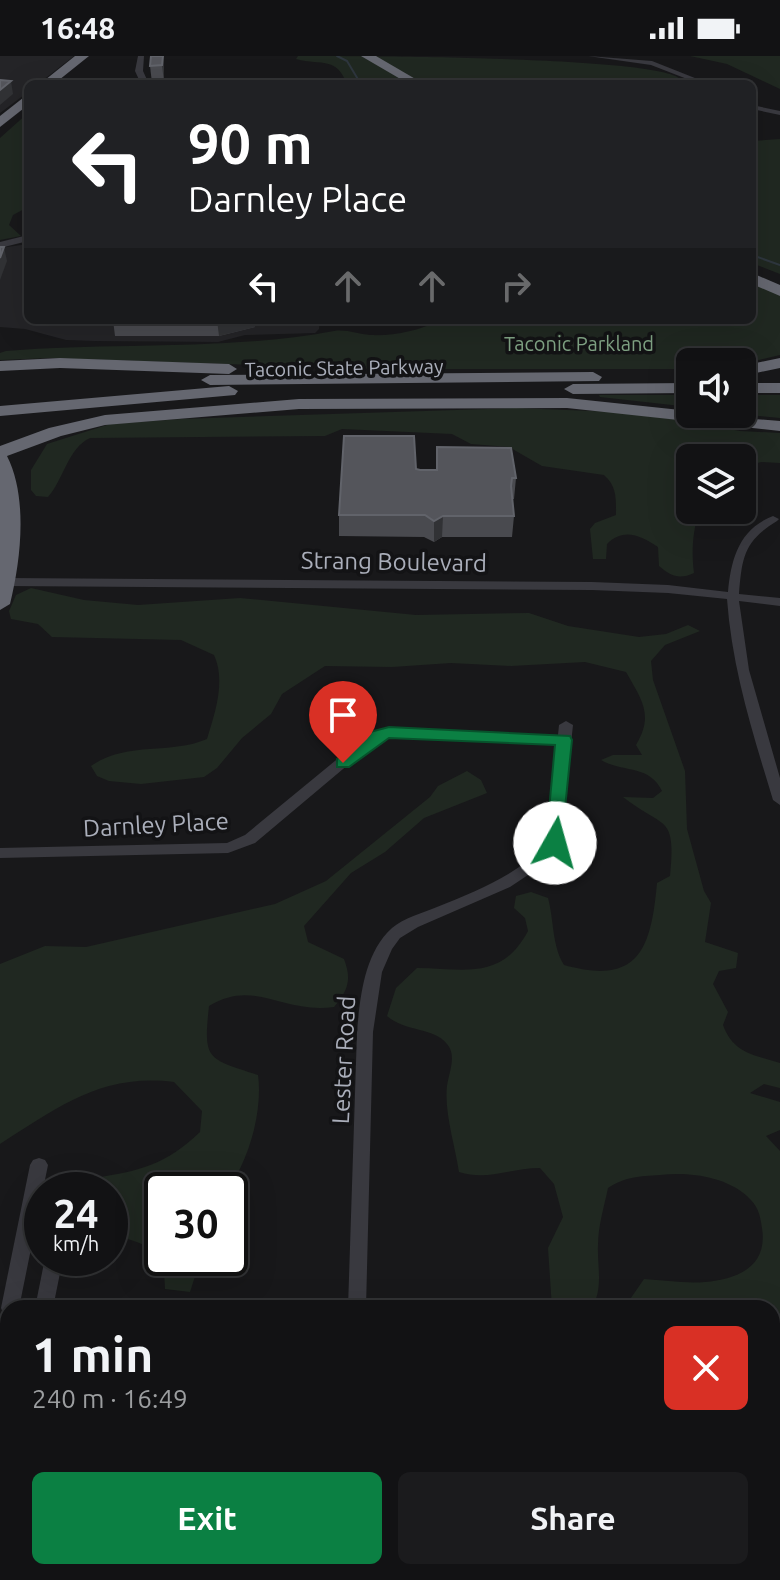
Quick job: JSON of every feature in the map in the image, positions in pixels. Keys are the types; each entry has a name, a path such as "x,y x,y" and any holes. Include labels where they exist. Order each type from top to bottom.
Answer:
{"highway":[{"path":"51,80 83,56"},
{"path":"367,56 411,80"},
{"path":"0,123 24,102"},
{"path":"756,268 780,277"},
{"path":"756,280 780,291"},
{"path":"0,366 60,363 390,373 405,377"},
{"path":"756,370 780,363"},
{"path":"756,375 780,376"},
{"name":"Taconic State Parkway","path":"3,404 192,381 676,376"},
{"name":"Taconic State Parkway","path":"3,404 217,392 676,388"},
{"path":"756,388 780,388"},
{"path":"440,389 479,394 595,398 676,407"},
{"path":"0,452 64,429 114,418 299,404 582,404 780,423"},
{"path":"756,419 780,423"},
{"path":"0,459 10,520 6,582 0,604"}],"street":[{"path":"141,56 139,71 143,80"},
{"path":"591,56 652,63 696,80"},
{"path":"756,108 780,113"},
{"path":"756,112 762,110"},
{"path":"0,245 24,239"},
{"path":"773,519 744,542 737,560 732,595 743,664 774,758 780,800"},
{"name":"Strang Boulevard","path":"6,582 592,586 732,595 780,602"},
{"name":"Darnley Place","path":"0,853 228,848 250,839 363,745 389,732 565,732"},
{"name":"Lester Road","path":"357,1300 364,1046 366,1016 376,968 397,932 502,885 544,856 555,843 565,732"},
{"path":"12,1300 39,1165"},
{"path":"46,1300 50,1276"}],"shaded area":[{"path":"0,56 74,56 43,80 24,80 24,95 0,113"},
{"path":"24,245 24,324 320,324 319,329 315,333 245,335 218,342 66,340 25,329 0,327 0,248"}],"green space":[{"path":"298,56 436,57 564,62 660,71 680,79 345,80 333,66 296,59"},
{"path":"690,56 780,56 780,89 727,64"},
{"path":"24,117 24,209 13,215 9,225 21,236 0,240 0,138"},
{"path":"780,139 780,274 756,265 756,141"},
{"name":"Taconic Parkland","path":"756,285 780,295 780,355 756,361 756,348 676,348 676,369 376,369 50,358 0,360 0,353 6,351 47,348 212,344 338,331 388,335 431,324 756,324"},
{"path":"676,395 676,405 600,397"},
{"path":"756,395 780,395 780,418 756,416"},
{"path":"516,408 644,413 676,419 676,428 780,433 780,463 756,464 756,444 676,444 676,524 696,524 694,573 679,576 659,566 658,547 632,535 620,536 607,544 606,559 593,559 590,529 595,523 616,515 614,488 604,475 542,466 509,447 471,444 452,434 342,429 325,436 90,438 71,456 48,497 36,496 31,490 31,470 47,444 110,424"},
{"path":"31,588 84,600 138,605 240,598 416,615 529,613 568,626 639,637 666,634 688,625 700,631 665,645 651,661 653,680 685,771 687,829 704,891 711,903 705,942 738,953 736,968 719,971 713,984 728,1012 723,1025 732,1042 739,1047 780,1063 780,1088 764,1084 750,1093 780,1102 780,1130 766,1136 780,1151 780,1300 630,1300 644,1279 705,1282 729,1278 748,1268 760,1252 762,1228 751,1200 738,1189 717,1180 671,1174 626,1179 608,1188 600,1224 599,1286 595,1300 551,1300 548,1248 563,1217 554,1184 540,1168 490,1175 459,1172 447,1107 452,1058 450,1048 435,1035 402,1025 387,1016 396,988 417,968 479,969 506,958 528,931 525,918 514,908 516,896 531,892 548,898 555,941 564,965 609,970 625,966 636,957 650,927 657,883 670,876 671,842 664,825 623,797 653,798 662,791 657,782 643,773 601,760 613,755 642,755 636,745 644,725 644,708 626,672 585,662 511,666 451,663 392,667 325,666 282,694 271,714 204,777 141,784 109,781 97,776 91,766 119,753 193,744 207,739 219,686 214,655 181,640 52,637 38,624 11,619 9,611 16,595"},
{"path":"467,771 481,780 487,793 424,818 385,852 351,873 304,926 308,942 344,959 347,984 334,1007 299,1006 240,995 209,1006 207,1038 212,1055 228,1065 258,1075 258,1104 253,1135 238,1172 144,1172 144,1246 128,1240 128,1172 125,1172 163,1159 200,1132 202,1111 174,1082 148,1081 103,1088 62,1106 0,1144 0,964 45,946 86,947 275,904 326,881 430,797 438,786"},
{"path":"164,1276 195,1276 190,1292 165,1289"}],"building":[{"path":"151,56 163,56 162,65 150,66"},
{"path":"0,80 11,81 0,90"},
{"path":"344,436 414,436 416,469 420,470 437,470 437,447 511,448 516,478 512,478 511,486 514,516 443,516 434,521 425,515 339,515"}],"waterway":[{"path":"337,56 347,61 358,80"},
{"path":"756,256 780,265"}],"route":[{"path":"343,763 376,736 389,732 564,740 555,843"}]}
